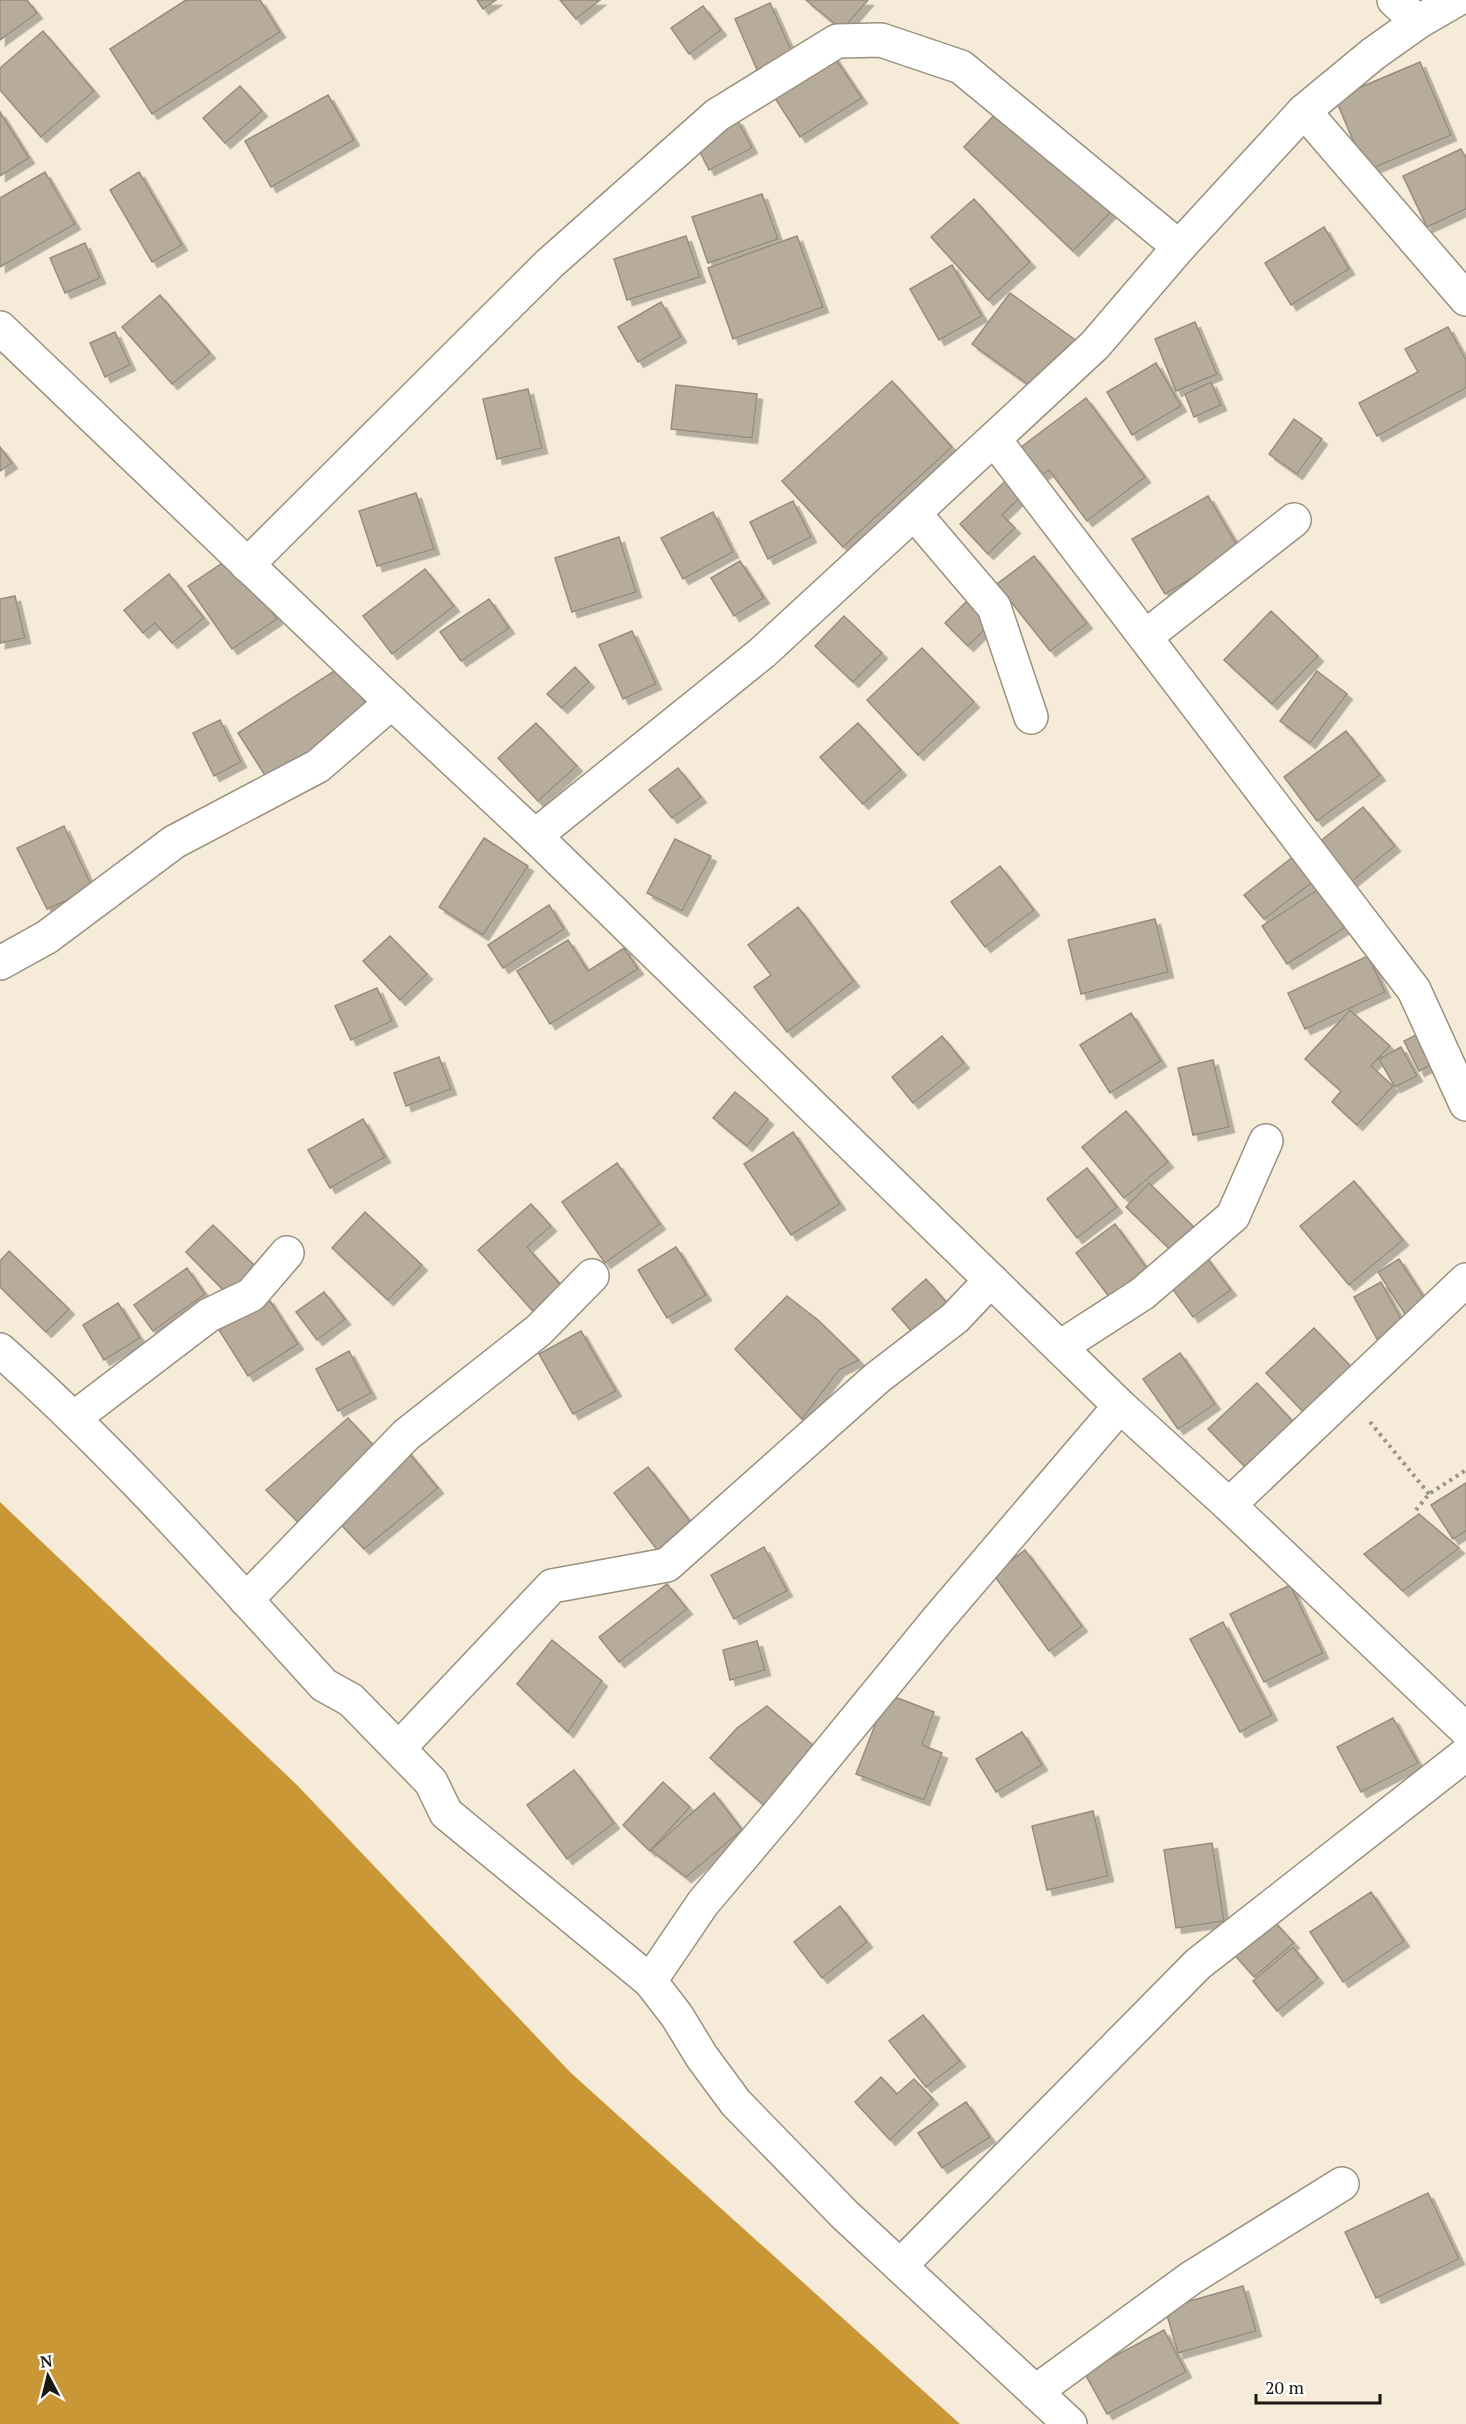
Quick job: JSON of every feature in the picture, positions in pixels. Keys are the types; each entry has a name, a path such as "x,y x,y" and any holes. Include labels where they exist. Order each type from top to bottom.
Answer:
{"street":[{"path":"1394,0 1418,22"},
{"path":"535,836 762,653 1095,345 1179,247 1304,111 1373,54 1418,22 1456,0"},
{"path":"248,565 549,264 699,130 717,115 837,41 881,40 960,67 1179,247"},
{"path":"1304,111 1461,284"},
{"path":"0,328 535,836 1120,1406 1229,1505 1466,1730"},
{"path":"994,439 1414,990 1466,1104"},
{"path":"914,513 994,607 1031,717"},
{"path":"1145,637 1294,520"},
{"path":"0,963 47,937 174,842 318,766 392,702"},
{"path":"1060,1347 1142,1294 1233,1216 1266,1141"},
{"path":"74,1419 209,1315 251,1295 287,1253"},
{"path":"246,1600 406,1435 539,1330 592,1276"},
{"path":"399,1748 552,1586 667,1565 877,1378 955,1318 991,1280"},
{"path":"1229,1505 1466,1280"},
{"path":"0,1350 74,1419 157,1503 324,1685 351,1700 399,1748 431,1782 446,1813 650,1981 677,2016 702,2057 736,2103 845,2215 1070,2424"},
{"path":"650,1981 703,1903 939,1618 1120,1406"},
{"path":"900,2266 1198,1964 1466,1754"},
{"path":"1035,2392 1191,2278 1342,2184"}],"path":[{"path":"1346,1394 1430,1494"},
{"path":"1416,1510 1430,1494 1466,1470"}],"shaded area":[{"path":"0,1502 297,1785 571,2073 960,2424 0,2424"}],"building":[{"path":"0,0 27,0 37,13 0,40"},
{"path":"186,0 260,0 280,32 152,114 110,49"},
{"path":"477,0 496,0 483,9"},
{"path":"560,0 600,0 576,19"},
{"path":"806,0 868,0 842,30"},
{"path":"770,3 797,63 761,79 735,19"},
{"path":"703,6 721,30 689,54 671,28"},
{"path":"43,31 94,91 41,137 0,90 0,68"},
{"path":"833,55 862,98 800,137 773,95"},
{"path":"1420,62 1451,135 1366,171 1335,98"},
{"path":"240,86 262,111 225,143 203,118"},
{"path":"328,95 354,140 271,187 245,141"},
{"path":"1001,108 1111,212 1073,251 964,147"},
{"path":"0,112 29,158 0,176"},
{"path":"737,119 752,148 709,170 694,140"},
{"path":"1461,149 1466,158 1466,209 1427,227 1403,176"},
{"path":"45,172 75,224 0,267 0,198"},
{"path":"139,172 182,245 152,262 110,190"},
{"path":"762,194 778,239 708,263 692,217"},
{"path":"974,199 1030,262 988,300 931,237"},
{"path":"1324,227 1349,269 1291,305 1265,263"},
{"path":"686,236 700,277 627,300 614,259"},
{"path":"797,236 823,307 733,339 708,268"},
{"path":"85,243 100,278 65,293 50,258"},
{"path":"952,265 982,316 939,340 910,289"},
{"path":"1010,293 1081,344 1075,353 1067,347 1036,390 972,344"},
{"path":"160,295 210,353 172,384 122,327"},
{"path":"661,302 681,337 638,362 618,327"},
{"path":"1195,322 1217,374 1176,391 1155,339"},
{"path":"1448,327 1466,360 1466,388 1377,436 1359,403 1418,372 1405,349"},
{"path":"115,332 130,365 105,377 90,343"},
{"path":"1156,363 1181,406 1132,435 1107,392"},
{"path":"892,381 952,447 843,547 782,481"},
{"path":"1211,382 1221,405 1194,417 1185,394"},
{"path":"676,385 757,394 752,438 671,429"},
{"path":"528,389 542,448 497,459 483,399"},
{"path":"1086,398 1145,477 1087,521 1049,470 1041,476 1020,448"},
{"path":"1294,419 1322,439 1297,474 1269,454"},
{"path":"0,447 12,463 0,471"},
{"path":"1013,474 1028,490 1002,515 1015,528 988,554 960,524"},
{"path":"416,493 434,549 377,566 359,511"},
{"path":"1208,496 1240,550 1165,594 1132,539"},
{"path":"793,501 811,537 768,559 750,522"},
{"path":"713,512 733,552 683,579 661,538"},
{"path":"619,537 636,592 572,612 555,558"},
{"path":"233,556 277,619 232,649 188,586"},
{"path":"1034,556 1087,623 1050,651 997,584"},
{"path":"740,561 764,598 734,616 711,578"},
{"path":"425,569 454,606 392,654 363,616"},
{"path":"169,574 204,618 172,643 155,623 143,633 124,610"},
{"path":"15,596 25,638 0,643 0,599"},
{"path":"489,599 509,628 461,661 440,632"},
{"path":"969,599 992,622 968,646 945,623"},
{"path":"1271,611 1318,656 1272,704 1224,660"},
{"path":"844,616 882,653 853,682 815,646"},
{"path":"632,631 656,684 623,699 599,645"},
{"path":"922,648 974,702 918,755 867,700"},
{"path":"342,666 372,713 268,780 238,733"},
{"path":"575,667 589,682 562,708 547,694"},
{"path":"1317,671 1347,694 1310,743 1280,721"},
{"path":"220,720 241,762 214,776 193,733"},
{"path":"536,723 577,766 538,801 498,758"},
{"path":"858,723 901,770 863,804 820,757"},
{"path":"1346,731 1380,775 1317,821 1284,777"},
{"path":"678,768 701,797 672,818 649,790"},
{"path":"1363,807 1395,846 1351,882 1318,843"},
{"path":"64,826 93,889 47,909 17,848"},
{"path":"484,838 528,866 483,935 439,907"},
{"path":"675,839 711,856 682,911 647,893"},
{"path":"1294,856 1314,881 1264,919 1244,895"},
{"path":"1000,866 1034,910 985,947 951,902"},
{"path":"1323,886 1349,925 1287,964 1262,926"},
{"path":"549,905 564,929 503,968 488,945"},
{"path":"798,907 854,981 787,1032 754,987 771,975 748,945"},
{"path":"1155,919 1168,972 1081,994 1068,940"},
{"path":"390,936 427,974 400,1000 363,961"},
{"path":"568,940 588,971 624,948 638,969 550,1024 517,971"},
{"path":"1368,956 1385,992 1305,1029 1288,993"},
{"path":"377,988 392,1021 351,1040 335,1006"},
{"path":"1350,1010 1390,1046 1371,1066 1393,1086 1357,1125 1332,1102 1341,1091 1305,1059"},
{"path":"1131,1013 1161,1061 1110,1093 1080,1045"},
{"path":"1424,1031 1438,1061 1419,1071 1404,1041"},
{"path":"942,1036 964,1063 913,1103 892,1077"},
{"path":"1401,1047 1417,1076 1395,1087 1379,1059"},
{"path":"439,1057 451,1089 406,1106 394,1073"},
{"path":"1213,1060 1229,1127 1193,1135 1178,1068"},
{"path":"735,1092 768,1119 747,1146 713,1118"},
{"path":"1126,1111 1168,1162 1124,1198 1082,1147"},
{"path":"363,1119 385,1157 330,1188 308,1150"},
{"path":"793,1132 840,1204 791,1235 744,1164"},
{"path":"617,1163 660,1224 605,1263 562,1202"},
{"path":"1087,1168 1117,1207 1077,1238 1047,1199"},
{"path":"1354,1181 1403,1240 1349,1285 1300,1226"},
{"path":"1149,1183 1200,1233 1178,1257 1126,1207"},
{"path":"531,1204 551,1226 527,1247 568,1293 539,1318 478,1250"},
{"path":"365,1212 422,1265 388,1300 332,1248"},
{"path":"1115,1224 1151,1274 1113,1302 1076,1253"},
{"path":"213,1225 261,1272 232,1299 186,1252"},
{"path":"676,1247 706,1295 667,1318 638,1270"},
{"path":"9,1251 69,1309 46,1332 0,1287 0,1261"},
{"path":"1203,1253 1231,1290 1193,1317 1166,1280"},
{"path":"1399,1259 1431,1309 1410,1322 1378,1272"},
{"path":"187,1268 205,1294 153,1331 134,1305"},
{"path":"926,1279 955,1312 921,1342 892,1309"},
{"path":"1381,1282 1404,1325 1377,1339 1354,1297"},
{"path":"324,1292 345,1319 317,1340 296,1312"},
{"path":"787,1296 818,1320 859,1360 839,1370 802,1419 735,1349"},
{"path":"268,1298 298,1344 248,1376 219,1330"},
{"path":"118,1303 140,1338 104,1360 83,1325"},
{"path":"1314,1328 1358,1374 1310,1419 1266,1373"},
{"path":"581,1331 616,1391 573,1414 539,1354"},
{"path":"349,1351 371,1393 338,1411 316,1369"},
{"path":"1180,1353 1215,1404 1178,1429 1143,1379"},
{"path":"1257,1383 1301,1430 1253,1475 1208,1429"},
{"path":"348,1418 384,1457 310,1534 266,1490"},
{"path":"401,1443 438,1488 364,1549 330,1513"},
{"path":"648,1467 696,1529 661,1555 614,1493"},
{"path":"1466,1483 1466,1531 1453,1539 1431,1505"},
{"path":"1419,1514 1459,1548 1403,1591 1364,1554"},
{"path":"764,1547 787,1591 734,1619 711,1575"},
{"path":"1025,1550 1082,1626 1049,1651 993,1574"},
{"path":"667,1584 687,1609 619,1662 599,1637"},
{"path":"1290,1585 1323,1653 1264,1682 1230,1614"},
{"path":"1223,1622 1272,1715 1240,1732 1190,1639"},
{"path":"552,1640 602,1681 568,1732 517,1684"},
{"path":"757,1641 765,1670 730,1680 723,1650"},
{"path":"887,1694 934,1712 922,1745 942,1753 924,1800 856,1774"},
{"path":"767,1706 813,1745 765,1806 710,1758 737,1728"},
{"path":"1393,1718 1418,1763 1361,1792 1337,1747"},
{"path":"1022,1732 1042,1765 996,1792 976,1759"},
{"path":"574,1770 614,1823 567,1859 527,1805"},
{"path":"663,1782 690,1807 650,1851 623,1825"},
{"path":"714,1793 742,1830 686,1877 651,1850"},
{"path":"1093,1811 1108,1876 1047,1890 1032,1826"},
{"path":"1212,1843 1224,1921 1176,1928 1164,1850"},
{"path":"1371,1892 1404,1941 1343,1982 1310,1932"},
{"path":"840,1906 867,1942 822,1978 794,1942"},
{"path":"1271,1918 1294,1943 1254,1977 1232,1952"},
{"path":"1293,1947 1318,1978 1277,2011 1253,1981"},
{"path":"923,2015 960,2061 926,2087 889,2041"},
{"path":"881,2077 897,2094 914,2079 933,2099 890,2140 855,2102"},
{"path":"966,2102 990,2137 942,2168 918,2133"},
{"path":"1428,2193 1459,2259 1376,2298 1345,2232"},
{"path":"1243,2286 1256,2331 1178,2353 1165,2308"},
{"path":"1164,2330 1186,2372 1107,2414 1084,2372"}]}
